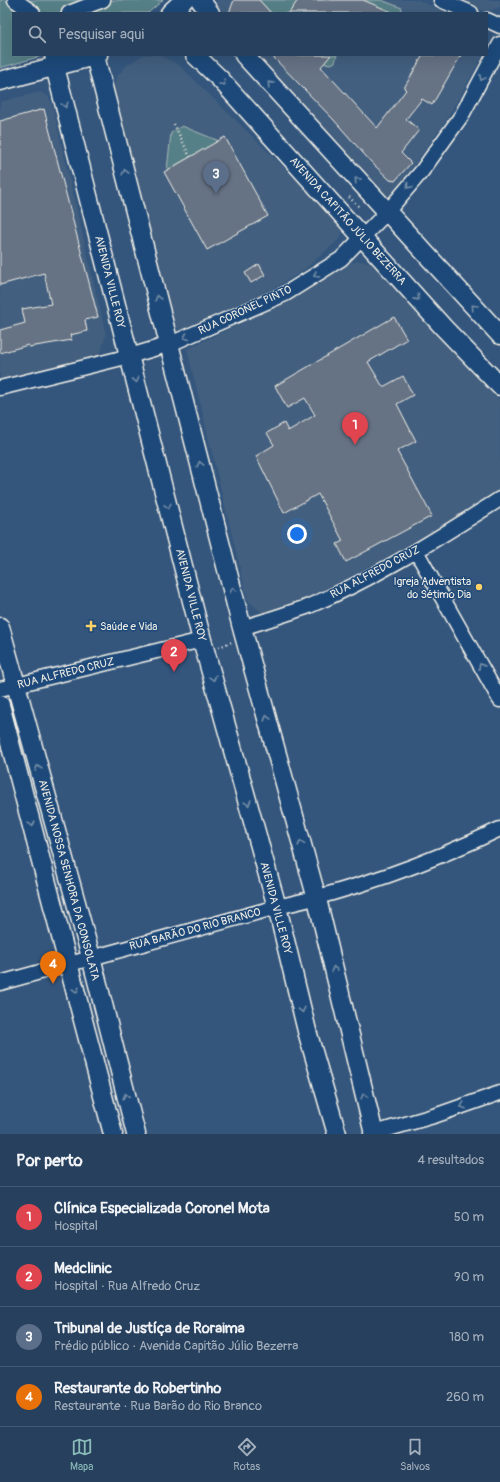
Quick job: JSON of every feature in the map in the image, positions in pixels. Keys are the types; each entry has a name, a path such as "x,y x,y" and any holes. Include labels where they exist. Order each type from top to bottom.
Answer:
{"main road":[{"path":"171,12 184,0"},
{"path":"200,0 209,12"},
{"path":"0,81 54,61 97,56 242,628 317,898 373,1134"},
{"name":"AVENIDA CAPITÃO JÚLIO BEZERRA","path":"196,56 220,79 363,238 500,386"},
{"path":"245,56 500,335"},
{"name":"AVENIDA VILLE ROY","path":"54,61 202,640 277,908 307,1031 337,1134"},
{"name":"AVENIDA NOSSA SENHORA DA CONSOLATA","path":"0,627 8,688 91,957 136,1134"},
{"name":"AVENIDA NOSSA SENHORA DA CONSOLATA","path":"0,705 70,964 113,1134"}],"street":[{"path":"15,0 31,12"},
{"path":"72,12 103,0"},
{"path":"442,0 469,12"},
{"path":"488,20 500,26"},
{"name":"RUA CORONEL PINTO","path":"0,388 130,356 170,344 285,294 341,259 387,212 422,171 462,115 500,44"},
{"name":"RUA ALFREDO CRUZ","path":"242,628 308,606 364,579 416,551 500,499"},
{"path":"416,551 500,700"},
{"name":"RUA ALFREDO CRUZ","path":"8,688 202,640"},
{"name":"RUA BARÃO DO RIO BRANCO","path":"0,982 317,898 425,862 500,829"},
{"path":"373,1134 437,1115 500,1093"}],"path":[{"path":"174,124 190,157"}],"shaded area":[{"path":"217,0 418,0 445,12 218,12"},
{"path":"456,0 500,0 500,7 486,12"},
{"path":"141,56 161,56 179,65 304,187 342,230 341,236 337,241 304,270 265,294 189,329 173,330 113,92 116,78 127,65"},
{"path":"256,56 482,56 445,122 389,200"},
{"path":"40,92 48,96 52,104 106,335 101,351 94,360 0,381 0,102"},
{"path":"359,261 372,263 500,401 500,489 476,507 412,545 307,599 263,613 248,601 187,349 257,316 346,264"}],"green space":[{"path":"0,0 163,0 149,12 12,12 12,56 42,56 0,68"},
{"path":"259,0 381,0 402,8 401,12 298,12 293,7 290,12 270,12"},
{"path":"330,56 337,56 335,62 331,64 324,63"},
{"path":"182,126 219,141 167,170 171,133"}],"building":[{"path":"234,0 259,0 270,12 229,12"},
{"path":"298,0 363,0 392,12 290,12"},
{"path":"272,56 330,56 321,67 377,128 406,90 404,88 422,56 460,56 432,105 422,99 406,119 419,130 401,153 411,163 395,181 390,180 371,162 333,119"},
{"path":"44,109 98,317 85,320 87,331 70,335 72,340 29,347 28,345 0,353 0,330 25,323 22,309 51,304 44,273 0,285 0,121"},
{"path":"225,137 268,216 207,250 164,172"},
{"path":"259,264 265,275 251,283 245,273"},
{"path":"394,317 407,339 368,362 383,387 403,376 413,395 397,404 416,441 397,451 432,516 346,562 337,544 343,541 318,494 284,513 256,456 274,445 267,433 284,423 288,431 315,415 305,398 287,408 275,386"}],"place":[{"name":"Tribunal de Justíça de Roraima","path":"216,194"},
{"name":"Clínica Especializada Coronel Mota","path":"355,445"},
{"name":"Igreja Adventista do Sétimo Dia","path":"479,587"},
{"name":"Saúde e Vida","path":"91,626"},
{"name":"Medclinic","path":"174,672"},
{"name":"Restaurante do Robertinho","path":"53,984"}]}
